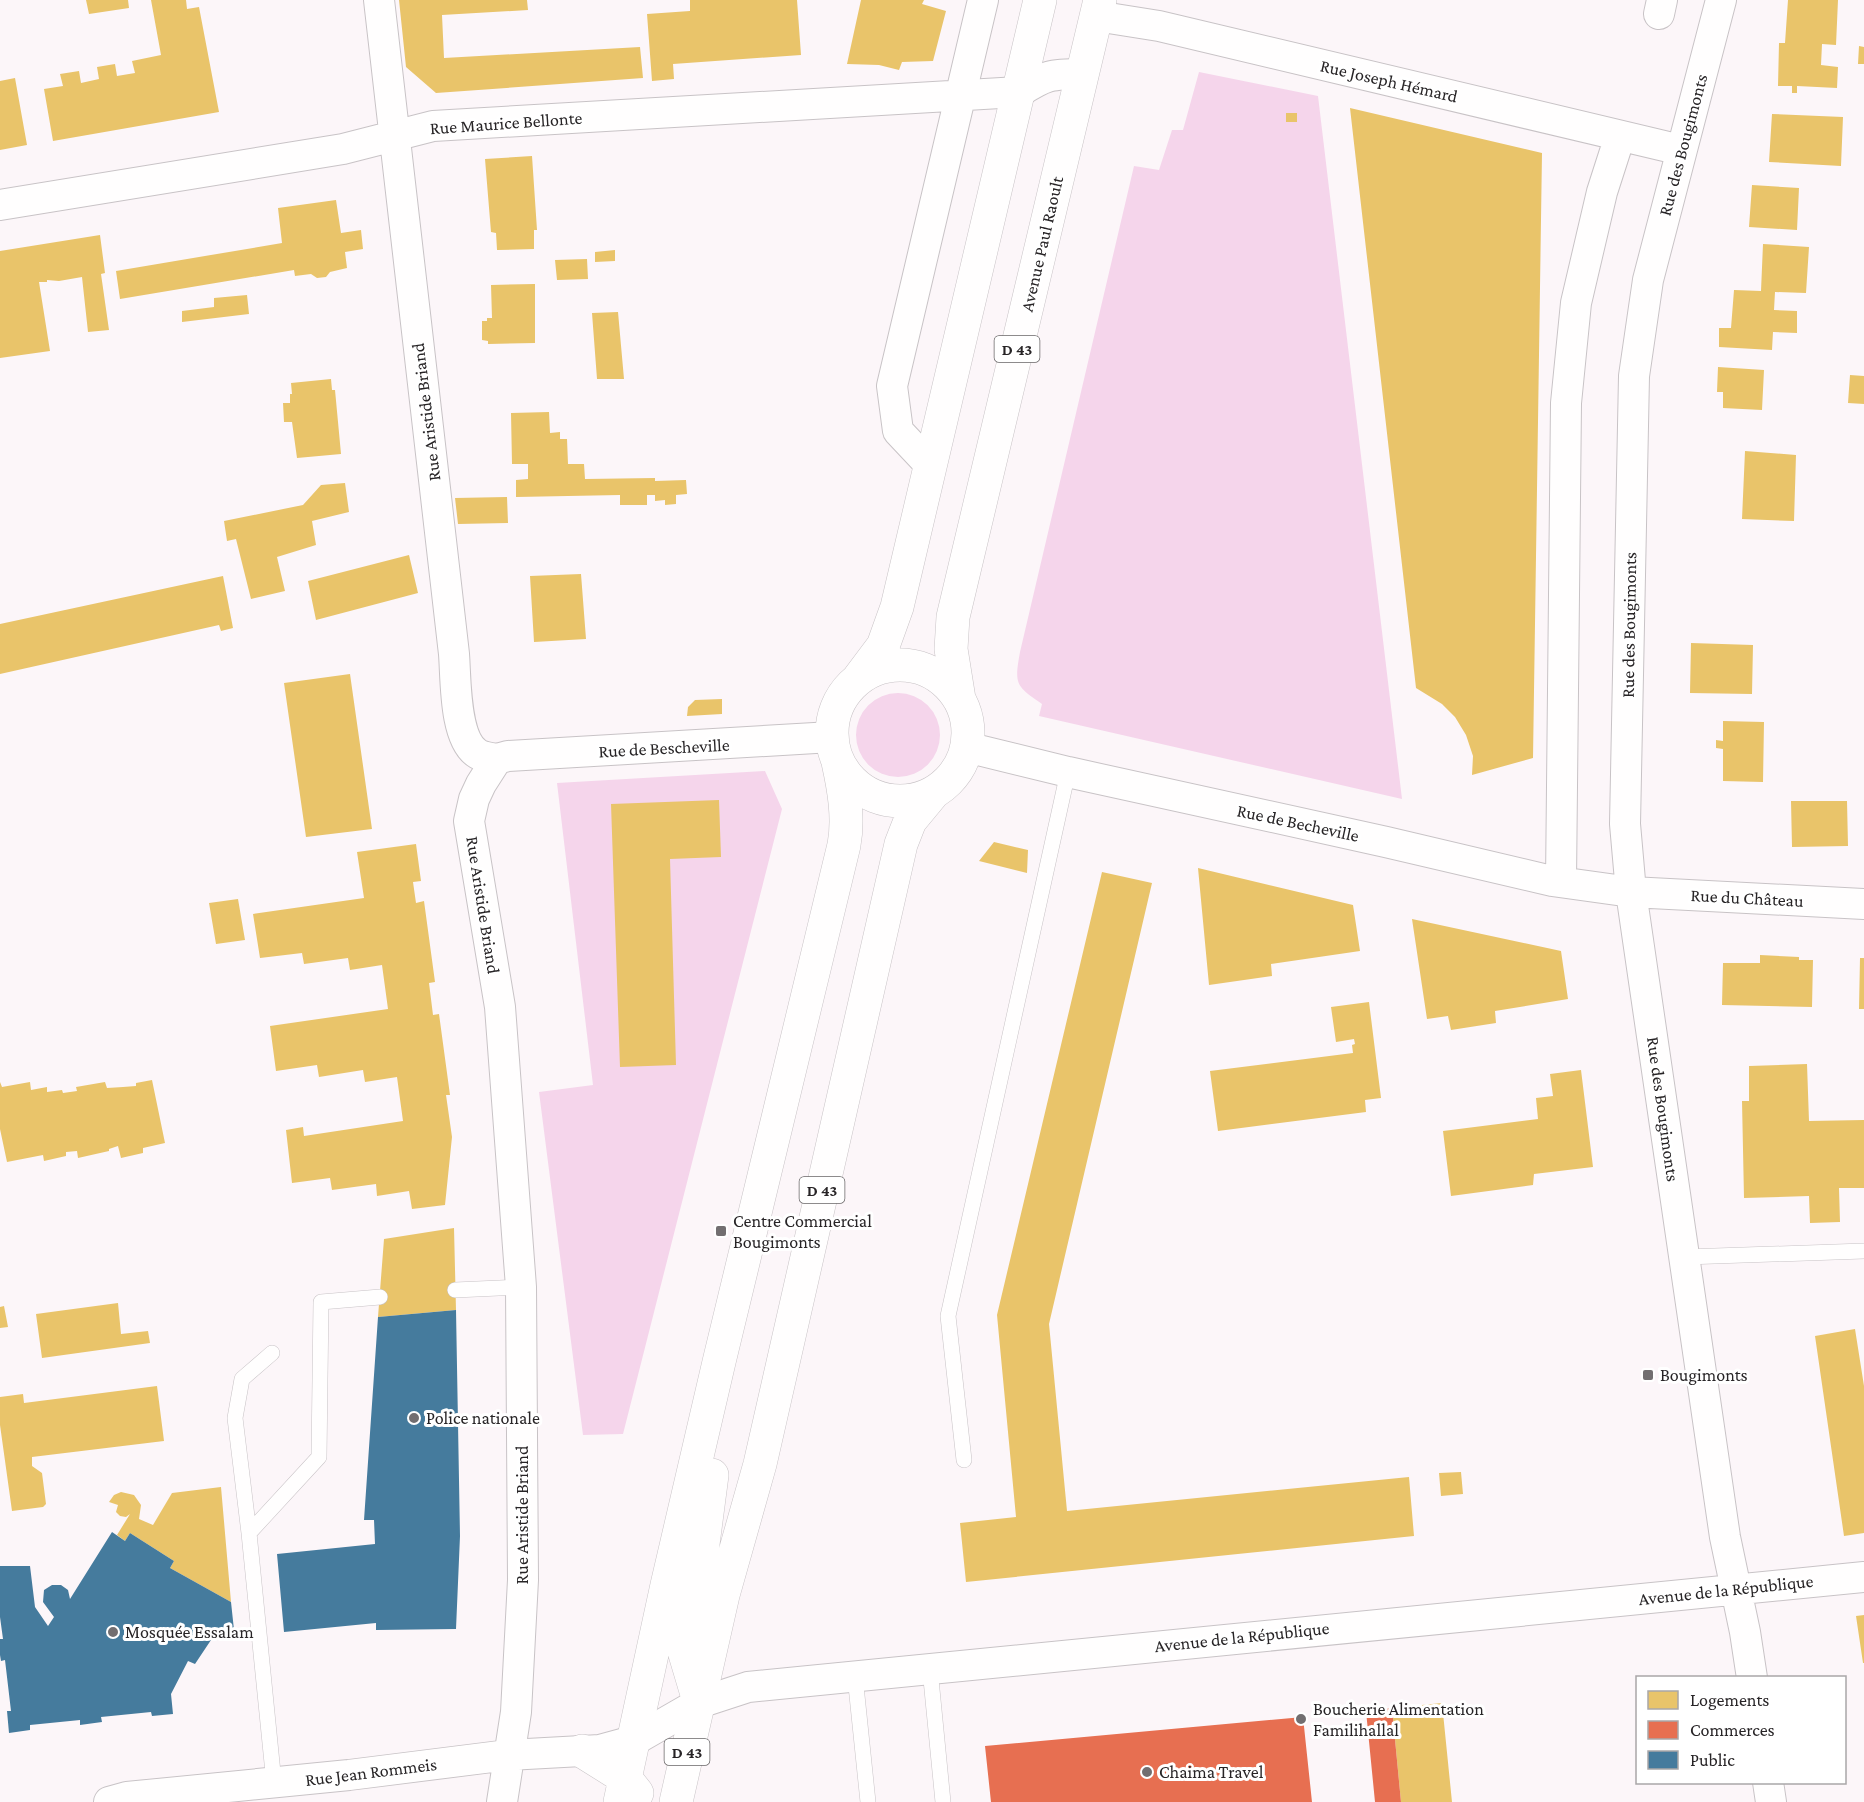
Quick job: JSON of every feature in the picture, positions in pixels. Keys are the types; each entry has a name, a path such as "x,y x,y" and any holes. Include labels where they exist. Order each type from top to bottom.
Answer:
{"main road":[{"path":"632,1795 633,1741 719,1362 844,846 846,822 843,784 832,726 837,708 846,692 860,678 883,646 893,621 1040,0"},
{"name":"Avenue Paul Raoult","path":"959,699 951,649 953,617 1098,8"},
{"path":"835,750 849,778 863,790 880,798 898,801 934,792 949,780 960,765 968,738 966,718 959,699 947,684 932,673 914,667 895,665 876,669 860,678"},
{"name":"D 43","path":"676,1802 723,1595 760,1464 901,844 910,821 934,792"},
{"path":"699,1703 685,1654 697,1590 714,1464 719,1362"},
{"path":"582,1751 632,1795"}],"street":[{"name":"Rue Aristide Briand","path":"379,0 453,643 458,712 465,737 477,753 497,759 474,799 469,820 500,1007 521,1287 523,1580 516,1712 502,1802"},
{"path":"930,465 898,431 892,386 983,0"},
{"name":"Rue des Bougimonts","path":"1721,0 1648,280 1634,376 1625,824 1631,892 1725,1537 1752,1676"},
{"name":"Rue Joseph Hémard","path":"1098,8 1159,26 1681,150"},
{"path":"1019,92 1043,77 1083,74"},
{"name":"Rue Maurice Bellonte","path":"0,205 343,149 433,126 1019,92"},
{"path":"1561,882 1566,403 1576,303 1602,192 1620,136"},
{"name":"Rue de Becheville","path":"966,747 1068,772 1561,882 1631,892"},
{"name":"Rue de Bescheville","path":"497,759 508,756 835,750"},
{"name":"Rue du Château","path":"1631,892 1864,904"},
{"name":"Avenue de la République","path":"633,1741 699,1703 748,1687 1864,1577"},
{"name":"Rue Jean Rommeis","path":"109,1802 127,1797 274,1783 508,1755 600,1750 633,1741"},
{"path":"1768,1784 1771,1802"}],"lane":[{"path":"964,1460 948,1316 1068,772"},
{"path":"1685,1257 1864,1251"},
{"path":"455,1290 521,1287"},
{"path":"249,1533 319,1457 321,1302 380,1297"},
{"path":"272,1353 242,1379 235,1418 274,1783"},
{"path":"930,1669 943,1802"},
{"path":"855,1676 868,1802"}],"shaded area":[{"path":"1199,72 1318,96 1402,799 1039,716 1042,704 1022,688 1017,678 1020,652 1134,166 1159,170 1172,130 1183,130"},
{"path":"898,693 914,696 928,705 937,719 940,735 937,751 928,765 914,774 898,777 882,774 868,765 859,751 856,735 859,719 868,705 882,696"},
{"path":"765,771 782,809 623,1434 583,1435 539,1092 593,1085 557,783"}],"building: Logements":[{"path":"86,0 128,0 129,8 89,14"},
{"path":"151,0 186,0 187,9 199,7 219,112 53,141 44,89 63,86 60,74 79,71 81,83 99,79 97,67 115,64 117,76 135,73 132,61 161,55"},
{"path":"399,0 527,0 528,10 442,15 444,58 640,47 643,78 436,93 406,67"},
{"path":"690,0 797,0 801,55 673,64 674,79 652,81 647,14 690,11"},
{"path":"861,0 924,0 922,4 946,11 933,61 902,62 899,70 879,65 847,64"},
{"path":"1788,0 1838,0 1836,45 1822,44 1821,65 1838,67 1837,88 1797,86 1797,93 1792,93 1792,86 1778,86 1779,43 1785,43"},
{"path":"1859,46 1864,47 1864,64 1858,64"},
{"path":"15,78 27,145 0,150 0,81"},
{"path":"1350,108 1542,153 1533,758 1472,775 1473,756 1466,735 1455,717 1442,704 1416,688"},
{"path":"1286,113 1297,113 1297,122 1286,122"},
{"path":"1772,114 1843,117 1841,166 1769,162"},
{"path":"532,156 537,230 534,230 534,249 497,250 496,233 491,232 485,159"},
{"path":"1752,185 1799,188 1797,230 1749,227"},
{"path":"336,200 341,233 361,230 363,249 345,252 347,268 330,272 326,277 317,278 311,274 295,276 294,270 120,299 116,271 282,243 278,208"},
{"path":"100,235 105,273 101,274 109,330 88,332 82,277 39,282 50,351 0,358 0,251"},
{"path":"1763,244 1809,247 1806,293 1775,292 1774,310 1797,311 1797,333 1773,332 1772,350 1719,347 1719,328 1731,328 1734,290 1761,291"},
{"path":"615,250 615,261 595,262 595,252"},
{"path":"587,259 588,279 557,280 555,260"},
{"path":"535,284 535,343 488,344 488,341 482,340 482,321 492,318 491,285"},
{"path":"247,295 249,314 182,322 182,311 214,307 214,298"},
{"path":"618,312 624,379 597,379 592,313"},
{"path":"1718,367 1764,370 1762,410 1723,408 1723,392 1717,392"},
{"path":"1850,375 1864,376 1864,404 1848,403"},
{"path":"331,379 332,390 335,390 341,454 297,458 292,422 284,422 283,403 290,403 291,383"},
{"path":"549,412 550,433 560,432 560,439 567,439 568,464 584,464 585,479 686,480 687,494 676,495 676,504 665,505 665,500 655,501 655,495 647,495 647,505 620,505 620,495 516,497 516,480 528,479 528,464 512,464 511,413"},
{"path":"1745,451 1796,455 1794,521 1742,519"},
{"path":"345,483 349,512 312,521 316,545 277,557 285,591 251,599 236,539 227,541 224,521 303,505 321,485"},
{"path":"507,497 508,523 458,524 455,498"},
{"path":"409,555 418,593 316,620 308,581"},
{"path":"581,574 586,639 534,642 530,576"},
{"path":"223,576 233,628 221,631 219,625 0,674 0,624"},
{"path":"1691,643 1753,645 1752,694 1690,693"},
{"path":"350,674 372,829 306,837 284,683"},
{"path":"722,699 722,714 687,716 688,707 695,700"},
{"path":"1723,721 1764,722 1763,782 1723,781 1723,749 1716,748 1716,740 1723,741"},
{"path":"719,800 721,857 670,859 676,1065 620,1067 611,804"},
{"path":"1791,801 1847,801 1848,846 1792,847"},
{"path":"994,842 1028,850 1027,873 979,861"},
{"path":"416,844 421,881 413,882 416,903 424,901 435,982 429,983 433,1015 439,1014 450,1095 446,1095 452,1137 445,1205 412,1209 409,1191 377,1196 376,1184 332,1190 330,1178 292,1183 286,1130 303,1127 304,1136 403,1121 397,1077 365,1082 363,1070 319,1077 317,1065 276,1071 270,1026 388,1009 382,965 350,970 348,958 304,964 302,953 260,958 253,914 364,898 357,852"},
{"path":"1198,868 1353,905 1360,951 1271,964 1272,976 1209,985"},
{"path":"1102,872 1152,883 1049,1324 1067,1511 1409,1477 1414,1536 966,1582 960,1523 1016,1517 997,1315"},
{"path":"238,899 245,940 216,944 209,903"},
{"path":"1412,919 1561,951 1568,999 1495,1011 1496,1023 1451,1030 1448,1016 1427,1019"},
{"path":"1760,955 1813,960 1812,1007 1722,1005 1723,963 1760,963"},
{"path":"1860,958 1864,958 1864,1009 1859,1009"},
{"path":"1369,1002 1381,1098 1365,1100 1366,1112 1218,1131 1210,1071 1353,1053 1354,1039 1336,1042 1331,1007"},
{"path":"1807,1064 1809,1121 1864,1120 1864,1188 1839,1188 1840,1222 1810,1223 1809,1196 1744,1198 1742,1101 1749,1101 1749,1066"},
{"path":"1581,1070 1593,1167 1534,1174 1533,1185 1451,1196 1443,1131 1538,1119 1536,1098 1553,1096 1550,1074"},
{"path":"152,1080 165,1143 143,1148 143,1153 121,1158 118,1146 109,1151 78,1158 77,1151 66,1152 66,1156 44,1161 43,1155 7,1162 0,1129 0,1082 2,1087 30,1082 31,1090 47,1087 47,1092 62,1090 63,1093 77,1091 76,1087 105,1082 107,1088 136,1086 136,1083"},
{"path":"454,1228 456,1310 378,1317 384,1239"},
{"path":"118,1303 121,1334 148,1331 150,1343 42,1358 36,1314"},
{"path":"4,1306 8,1327 0,1328 0,1307"},
{"path":"1855,1329 1864,1386 1864,1533 1844,1536 1815,1336"},
{"path":"157,1386 164,1441 32,1457 32,1466 42,1473 46,1504 43,1507 12,1511 0,1425 0,1397 23,1394 24,1403"},
{"path":"1461,1472 1463,1494 1441,1496 1439,1473"},
{"path":"221,1487 231,1602 170,1568 174,1561 130,1533 125,1541 117,1535 130,1514 126,1517 120,1516 116,1512 118,1505 109,1502 114,1495 121,1492 134,1495 141,1505 139,1519 153,1525 172,1493"},
{"path":"1864,1615 1864,1663 1863,1663 1856,1616"},
{"path":"1442,1703 1452,1802 1401,1802 1392,1708"}],"building: Commerces":[{"path":"1392,1708 1401,1802 1375,1802 1366,1711"},
{"path":"1303,1717 1312,1802 991,1802 985,1746"}],"building: Public":[{"name":"Police nationale","path":"456,1310 460,1536 456,1629 376,1630 376,1623 284,1632 277,1554 375,1544 374,1520 364,1520 378,1317"},
{"name":"Mosquée Essalam","path":"112,1532 125,1541 130,1533 174,1561 170,1568 231,1602 234,1630 213,1633 213,1637 195,1664 188,1661 171,1694 173,1714 152,1716 151,1712 101,1717 102,1722 80,1725 80,1720 30,1725 30,1730 9,1733 7,1711 11,1711 5,1660 1,1661 0,1655 0,1639 3,1639 0,1617 0,1566 30,1566 35,1607 48,1626 54,1617 43,1602 44,1590 52,1585 61,1585 68,1590 70,1599"}],"place":[{"name":"Centre Commercial Bougimonts","path":"721,1231"},
{"name":"Bougimonts","path":"1648,1375"},
{"name":"Police nationale","path":"414,1418"},
{"name":"Mosquée Essalam","path":"113,1632"},
{"name":"Boucherie Alimentation Familihallal","path":"1301,1719"},
{"name":"Chaima Travel","path":"1147,1772"}]}
